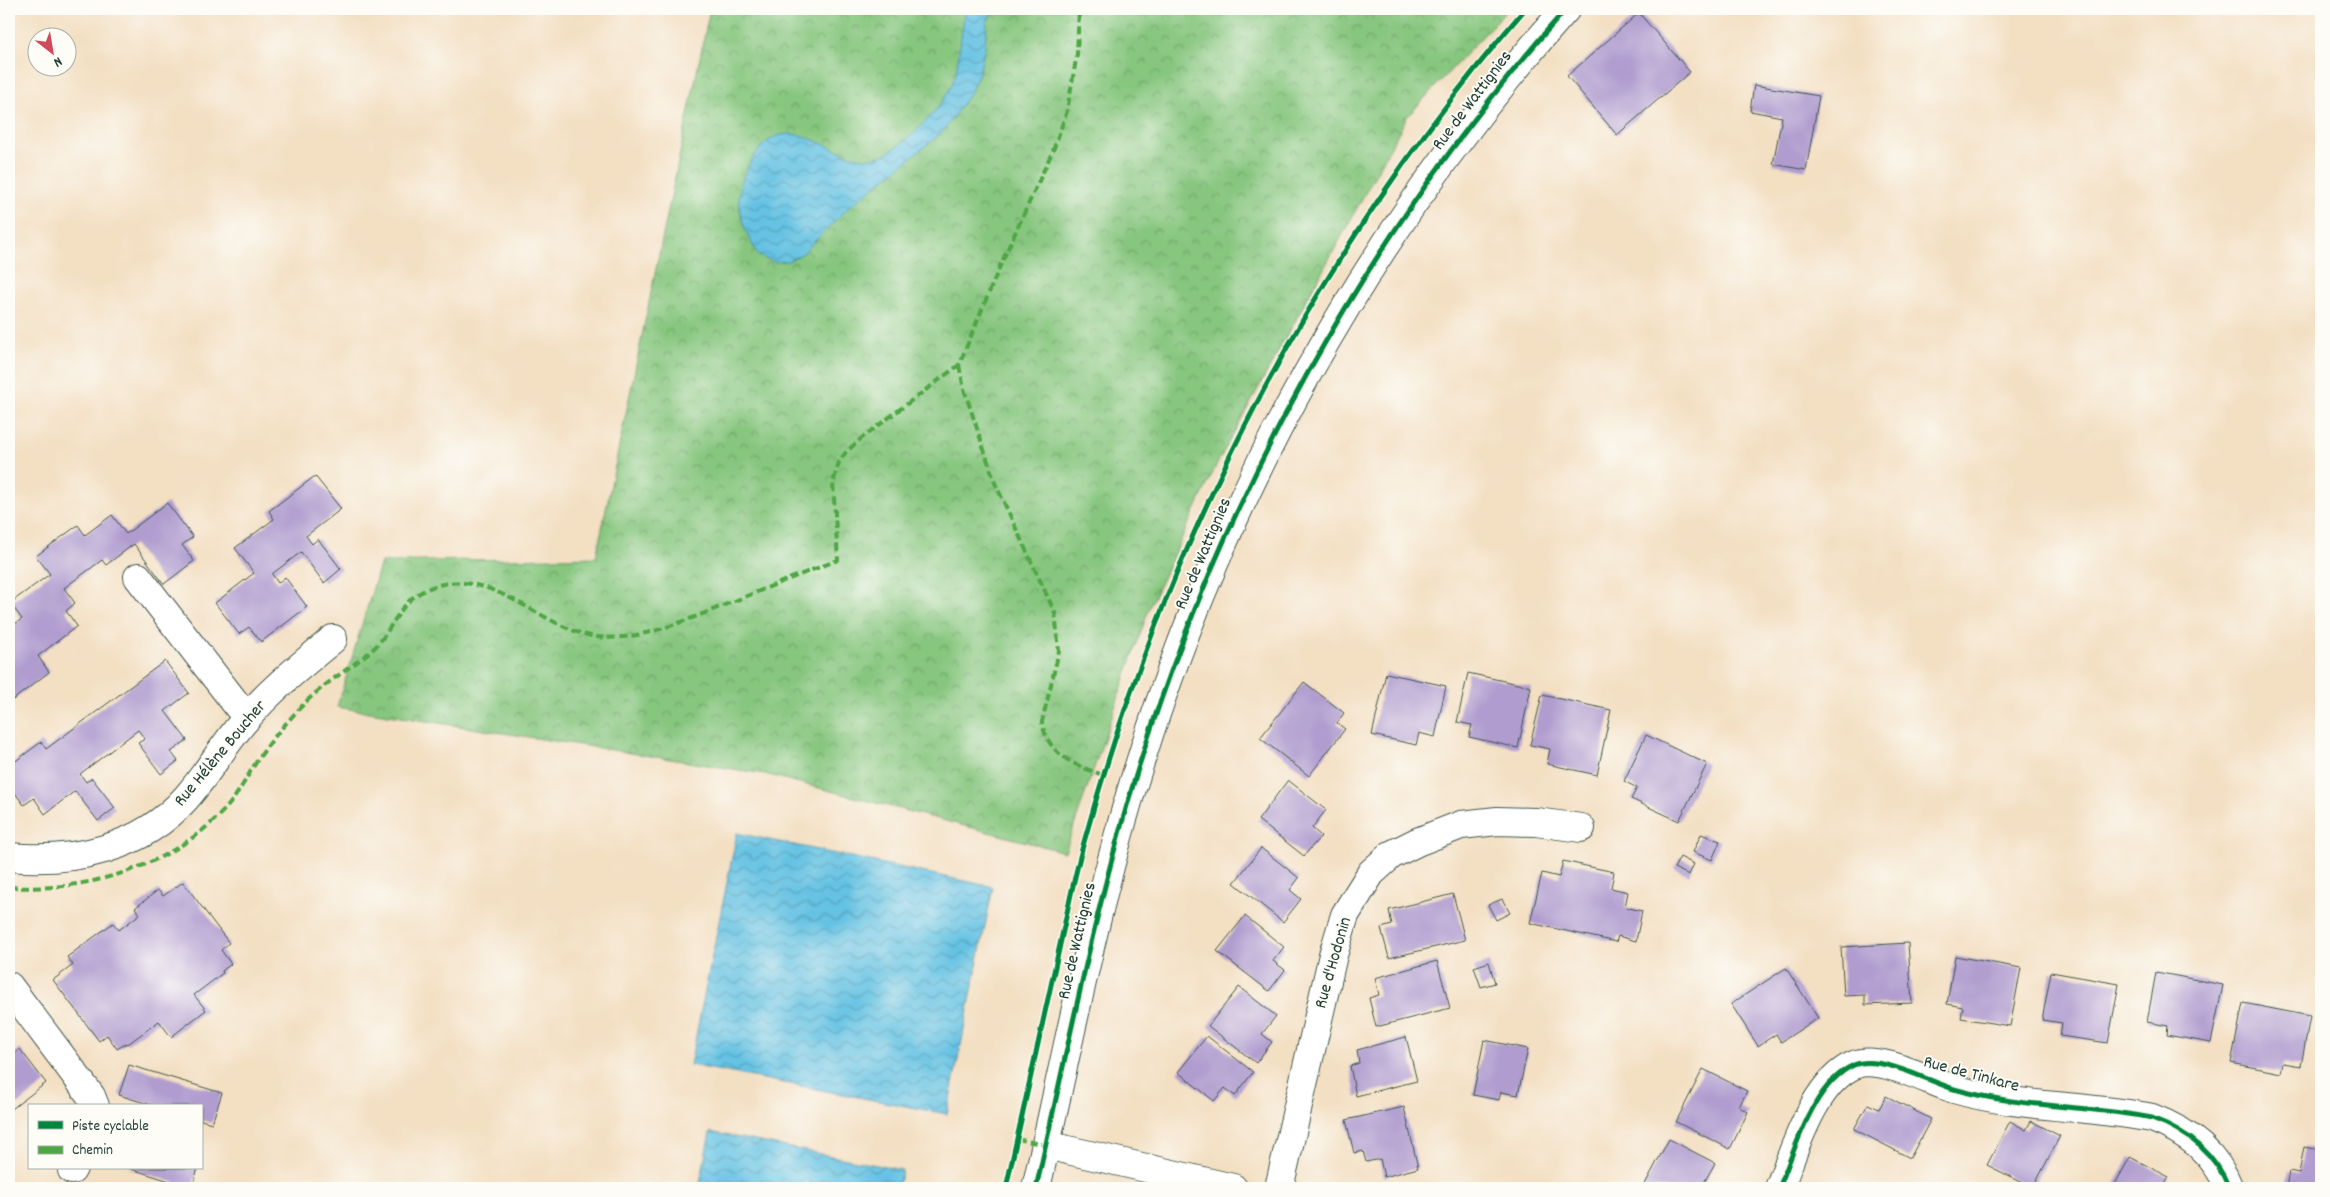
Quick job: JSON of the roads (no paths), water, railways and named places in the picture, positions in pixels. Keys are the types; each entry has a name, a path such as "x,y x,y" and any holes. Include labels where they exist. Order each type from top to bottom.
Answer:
{"street":[{"name":"Rue de Wattignies","path":"1036,1188 1095,927 1134,780 1187,628 1247,489 1318,354 1386,244 1478,116 1533,46 1566,9"},
{"path":"138,577 247,718"},
{"name":"Rue Hélène Boucher","path":"9,857 36,859 66,858 92,854 118,845 144,832 168,816 186,798 247,718 282,683 333,639"},
{"name":"Rue d'Hodonin","path":"1279,1188 1333,955 1345,915 1371,873 1392,855 1417,842 1460,825 1497,821 1536,822 1581,828"},
{"path":"9,986 91,1096 94,1104"},
{"name":"Rue de Tinkare","path":"1779,1188 1813,1108 1823,1090 1853,1065 1868,1061 1882,1063 1956,1089 1991,1098 2128,1113 2172,1125 2193,1138 2218,1166 2229,1188"},
{"path":"1046,1145 1233,1188"}],"water":[{"path":"966,9 993,9 987,22 985,47 979,73 970,93 942,133 849,207 802,254 788,261 775,262 759,256 744,225 739,204 739,193 746,171 762,146 779,136 796,135 852,155 870,158 889,152 919,128 946,95 956,72"},
{"path":"737,833 993,887 947,1114 690,1065"},
{"path":"710,1132 902,1170 898,1188 699,1188"}]}
